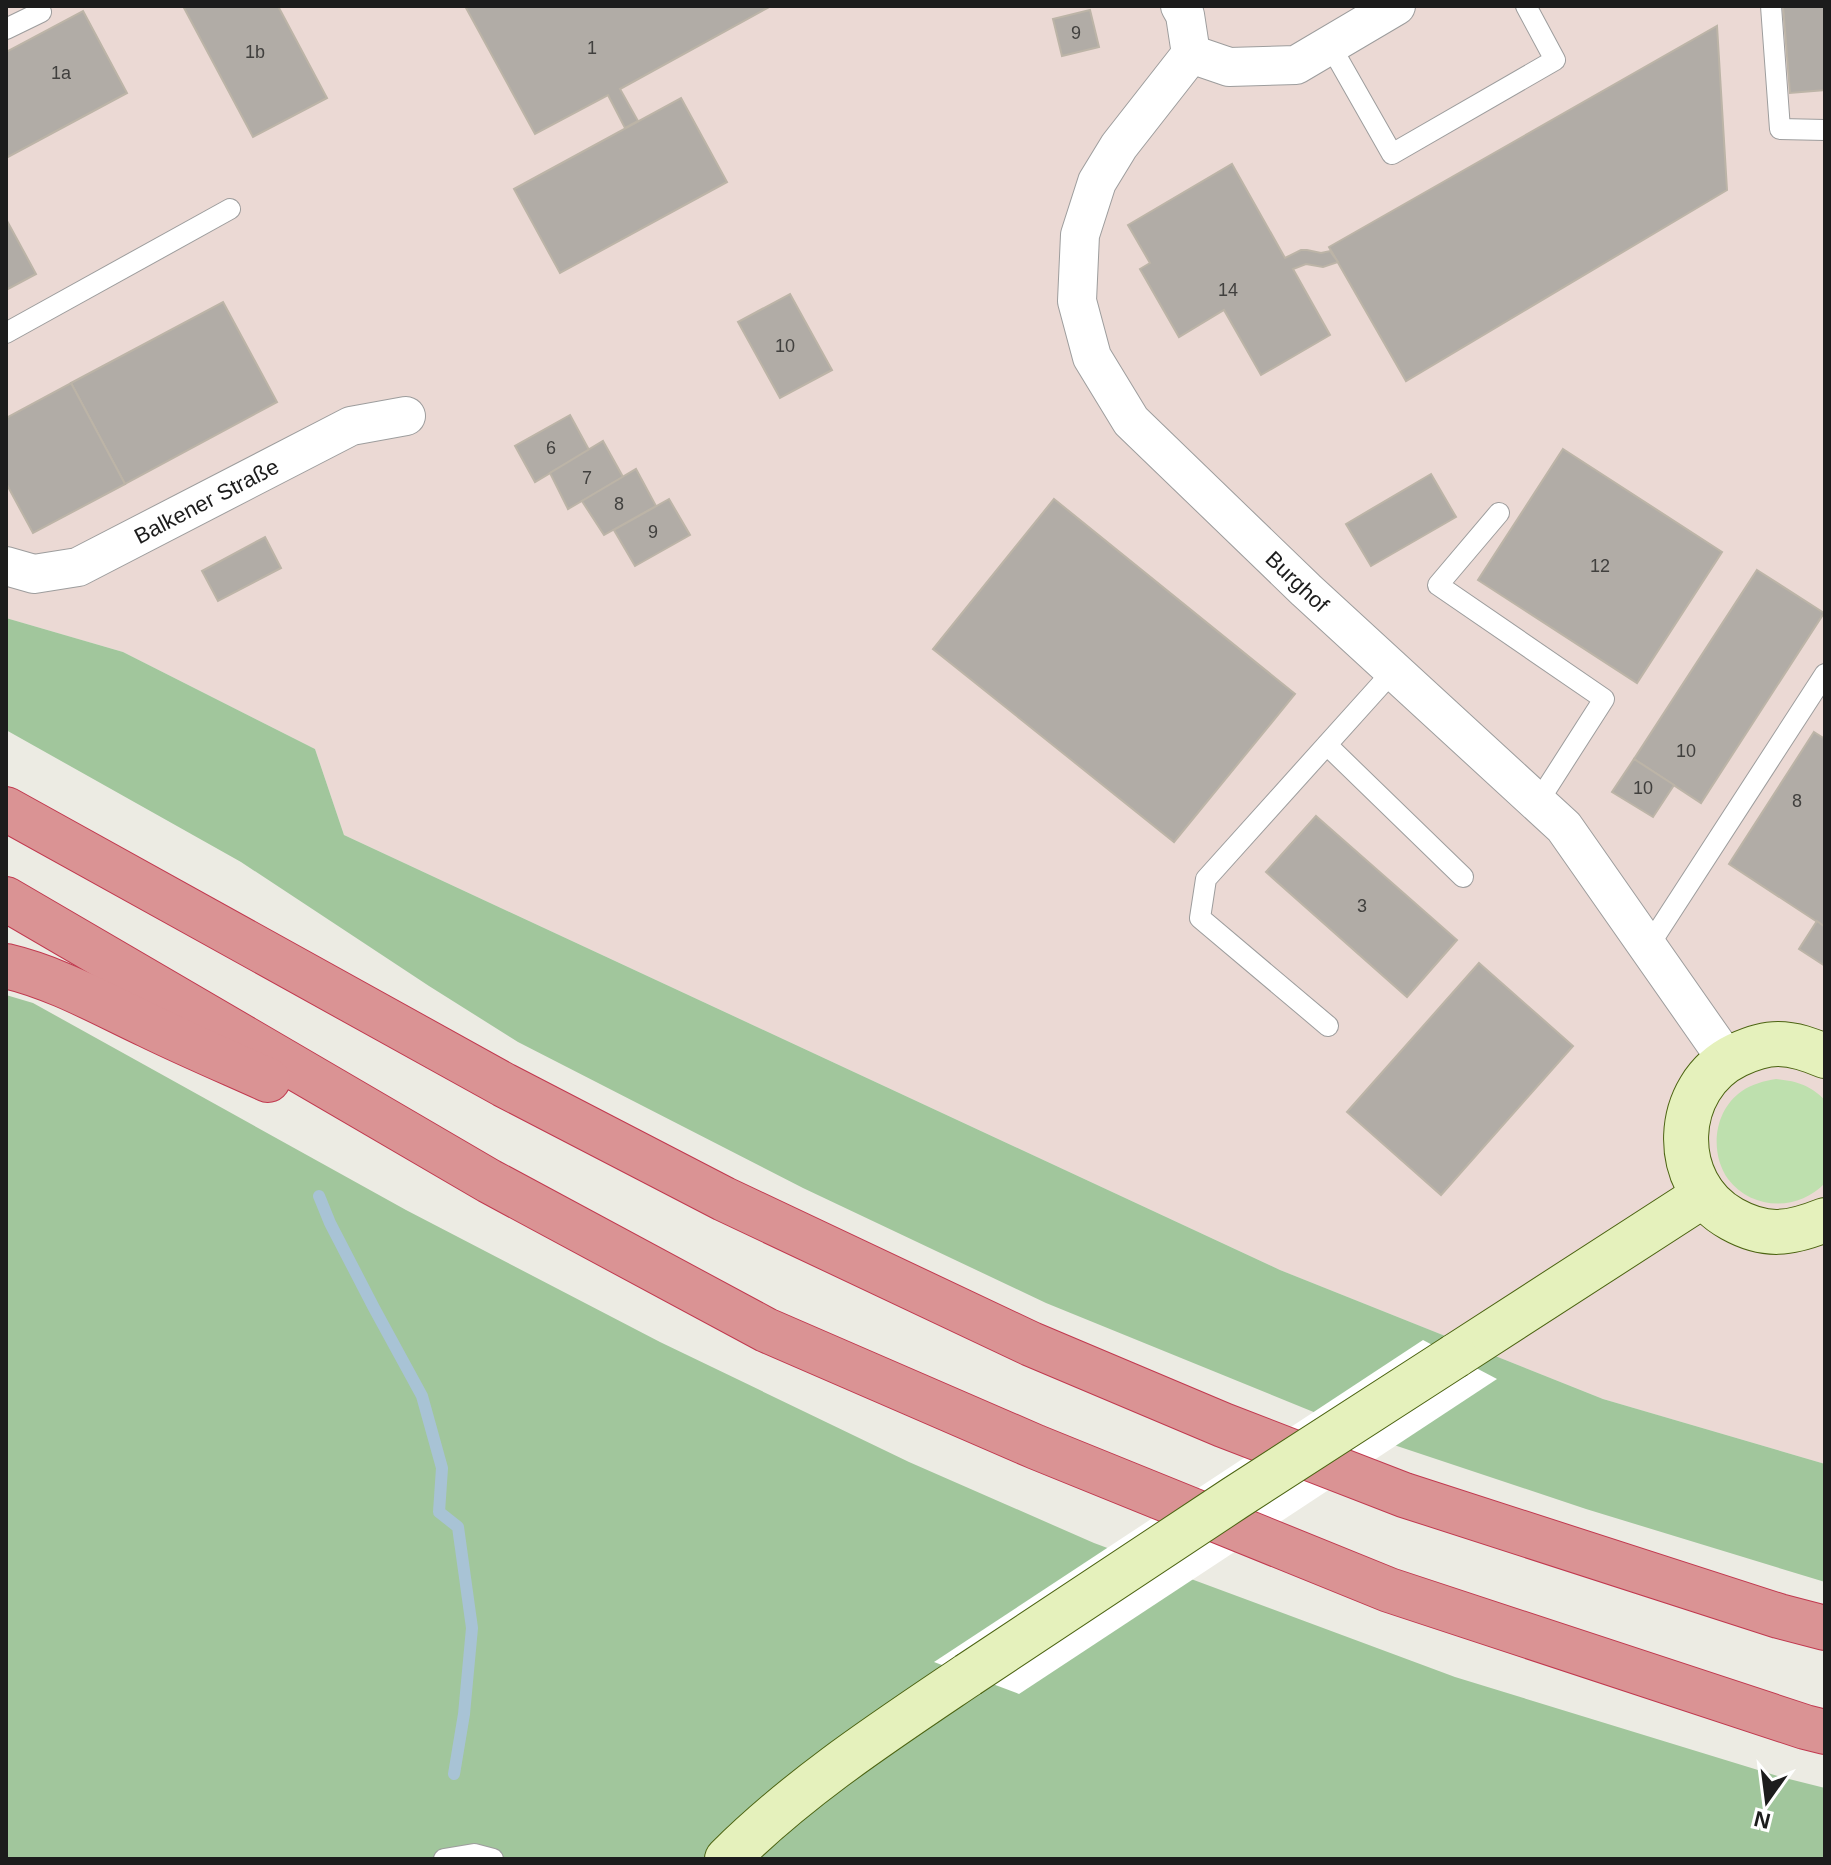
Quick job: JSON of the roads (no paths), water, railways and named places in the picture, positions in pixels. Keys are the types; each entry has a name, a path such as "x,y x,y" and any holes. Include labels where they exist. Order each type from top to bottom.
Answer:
{"highway":[{"path":"6,809 504,1085 724,1199 1031,1344 1223,1425 1404,1495 1779,1616 1825,1628"},
{"path":"6,899 489,1181 766,1330 1036,1447 1389,1590 1825,1732"},
{"path":"6,966 79,992 489,1181"}],"street":[{"path":"1180,6 1185,15 1191,54 1229,67 1296,65 1396,6"},
{"name":"Burghof","path":"1191,54 1119,146 1097,182 1080,235 1077,301 1092,357 1131,421 1306,590 1564,827 1727,1060"},
{"name":"Balkener Straße","path":"6,566 34,574 78,567 351,426 406,416"},
{"path":"1825,1056 1803,1048 1777,1044 1751,1048 1727,1060 1710,1073 1697,1091 1688,1111 1685,1133 1686,1155 1692,1176 1704,1195 1723,1214 1747,1227 1774,1232 1801,1230 1825,1220"},
{"path":"727,1859 746,1840 871,1740 1235,1498 1704,1195"}],"lane":[{"path":"1330,45 1392,154 1555,60 1526,6"},
{"path":"1771,6 1780,129 1825,130"},
{"path":"6,29 41,12"},
{"path":"6,333 230,209"},
{"path":"1499,513 1438,585 1604,699 1538,802"},
{"path":"1328,1026 1200,918 1206,879 1394,670"},
{"path":"1648,947 1825,674"},
{"path":"1327,745 1463,877"},
{"path":"444,1859 474,1854 493,1859"}],"waterway":[{"path":"319,1196 330,1223 422,1396 442,1468 439,1512 458,1527 472,1628 464,1714 454,1774"}]}
